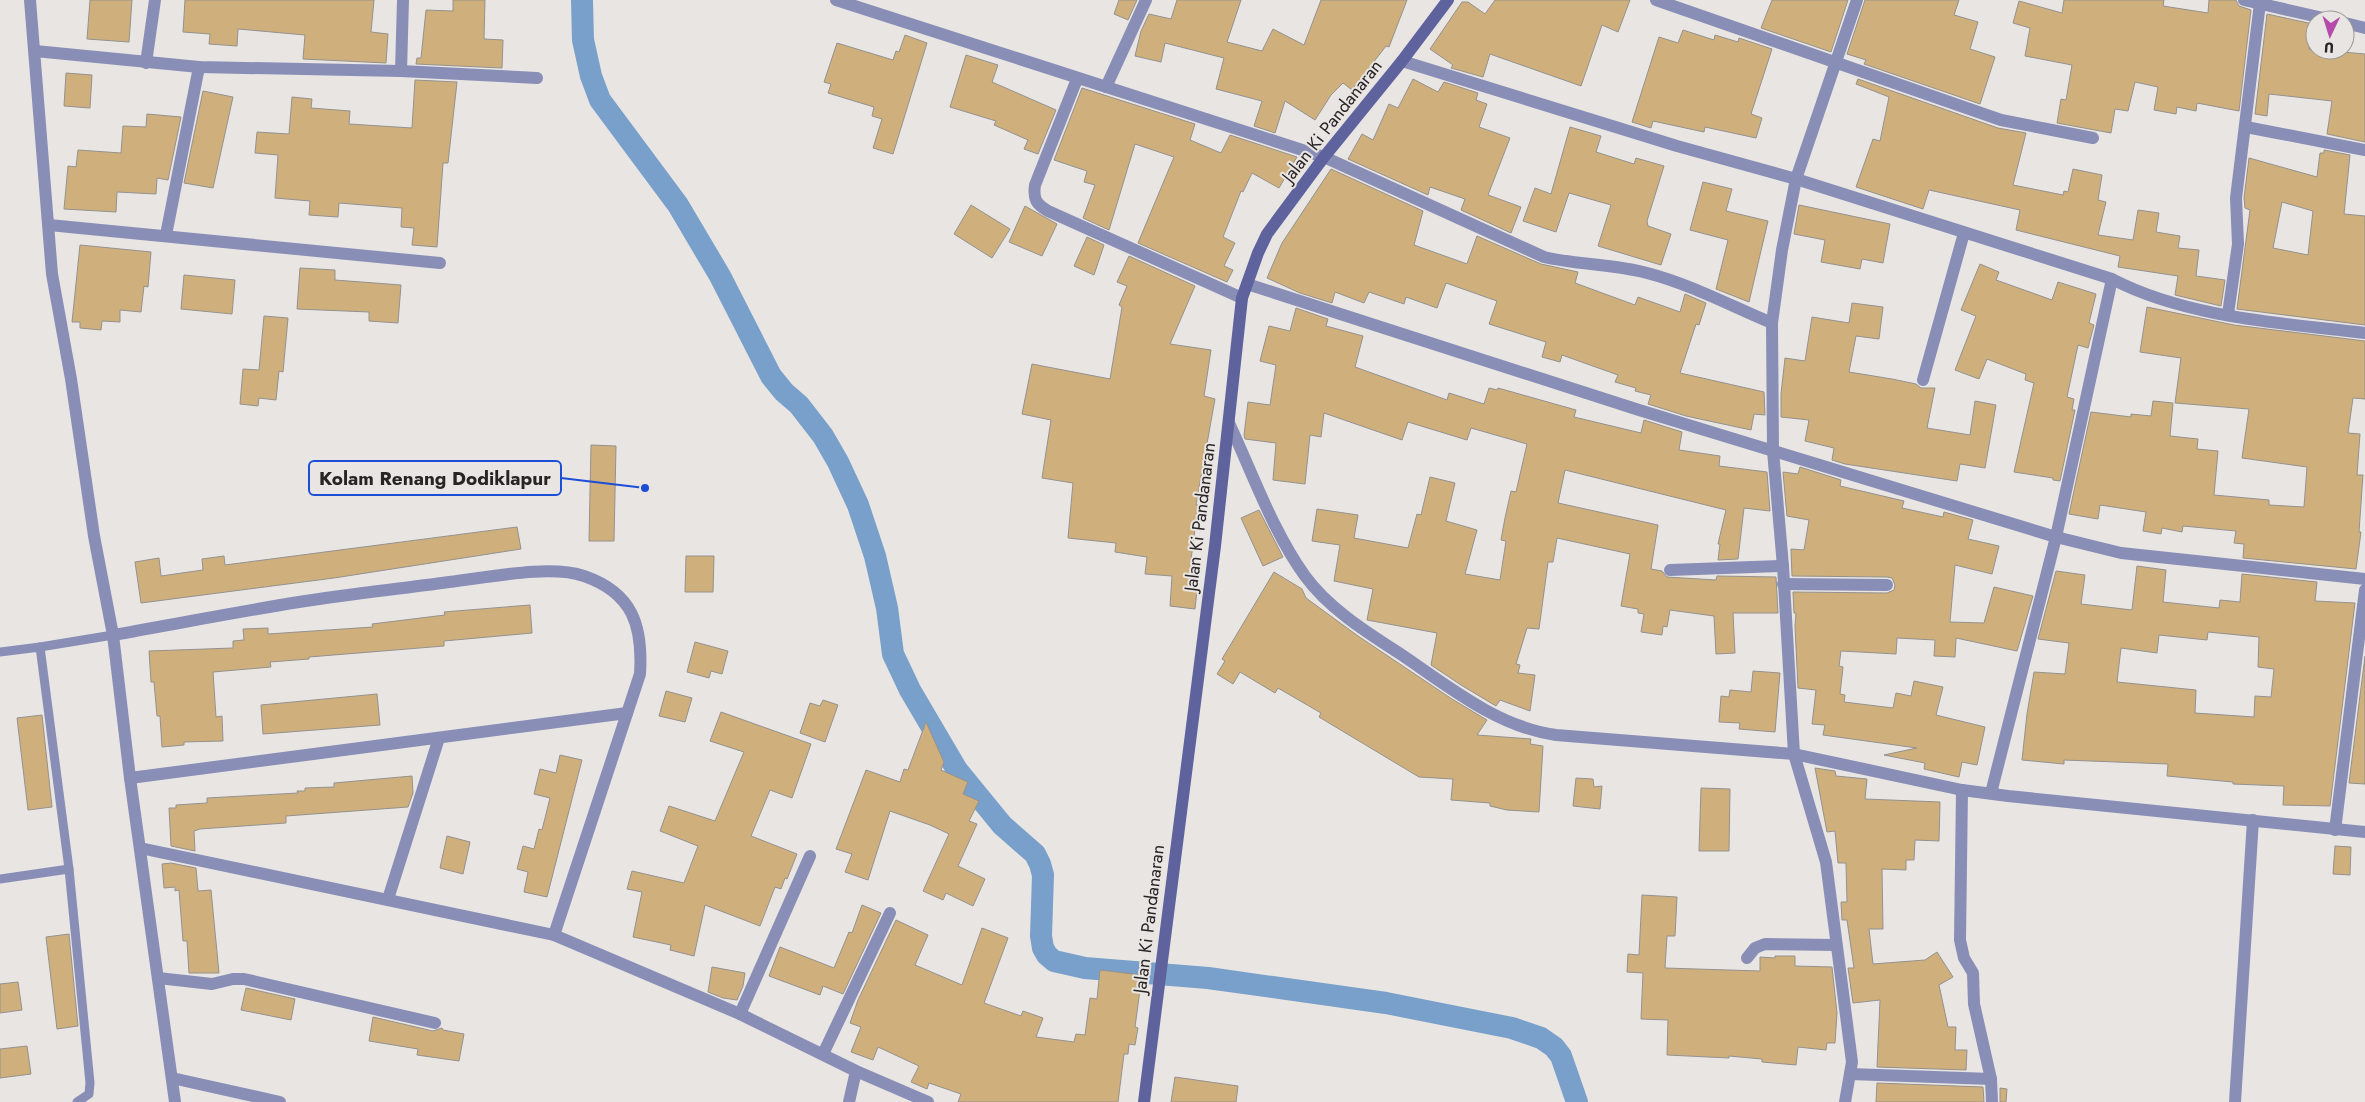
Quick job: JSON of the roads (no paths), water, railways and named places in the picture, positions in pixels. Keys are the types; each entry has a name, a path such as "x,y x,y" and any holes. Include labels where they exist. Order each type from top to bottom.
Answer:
{"main road":[{"name":"Jalan Ki Pandanaran","path":"1144,1102 1229,423 1242,298 1267,234 1324,157 1402,61 1448,0"}],"street":[{"path":"30,0 52,274 71,379 94,536 113,635 130,778 175,1102"},
{"path":"146,63 155,0"},
{"path":"401,71 403,0"},
{"path":"840,0 1324,157 1544,258 1619,267 1664,278 1772,323"},
{"path":"1106,87 1146,0"},
{"path":"1656,0 2001,120 2093,138"},
{"path":"1845,1102 1852,1062 1826,862 1794,754 1783,566 1773,451 1772,323 1782,250 1796,179 1856,0"},
{"path":"2244,0 2305,14"},
{"path":"2228,314 2238,244 2236,198 2260,3"},
{"path":"35,51 199,67 401,71 537,78"},
{"path":"1402,61 1677,146 1796,179 2112,279 2158,299 2199,310 2365,333"},
{"path":"166,235 199,67"},
{"path":"1076,78 1035,185 1034,198 1036,203 1048,211 1242,298"},
{"path":"2246,127 2365,150"},
{"path":"49,225 440,263"},
{"path":"1923,380 1964,233"},
{"path":"1991,793 2056,537 2112,279"},
{"path":"1247,284 1773,451 2056,537 2121,553 2365,580"},
{"path":"1229,423 1278,531 1306,578 1341,611 1365,630 1466,699 1523,728 1547,734 1794,754 1962,790 2365,832"},
{"path":"1670,570 1783,566"},
{"path":"113,635 300,601 526,572 577,574 597,582 616,593 623,599 634,616 640,642 641,666 637,688 627,713 554,936"},
{"path":"1783,584 1888,585"},
{"path":"2335,830 2365,590"},
{"path":"130,778 627,713"},
{"path":"388,899 439,738"},
{"path":"1962,790 1960,940 1964,958 1973,973 1974,1004 1991,1079 1992,1102"},
{"path":"2235,1102 2253,820"},
{"path":"140,848 388,899 554,936 740,1014 856,1071 928,1102"},
{"path":"740,1014 810,856"},
{"path":"823,1054 890,912"},
{"path":"1747,958 1755,948 1765,944 1836,945"},
{"path":"158,978 212,984 233,979 244,979 435,1023"},
{"path":"849,1102 856,1071"},
{"path":"1850,1074 1991,1079"},
{"path":"172,1078 280,1102"}],"lane":[{"path":"0,652 113,635"},
{"path":"40,647 69,869 90,1089 88,1096 77,1102"},
{"path":"0,879 69,869"}],"waterway":[{"path":"582,0 583,40 591,76 600,100 678,205 720,276 771,376 784,392 799,405 823,436 838,462 858,505 875,556 887,608 893,654 910,690 957,770 1002,825 1035,854 1040,864 1043,875 1041,936 1043,948 1047,955 1054,961 1085,968 1208,978 1386,1003 1512,1028 1541,1038 1554,1047 1561,1056 1577,1102"}],"place":[{"name":"Kolam Renang Dodiklapur","path":"645,488"}]}
